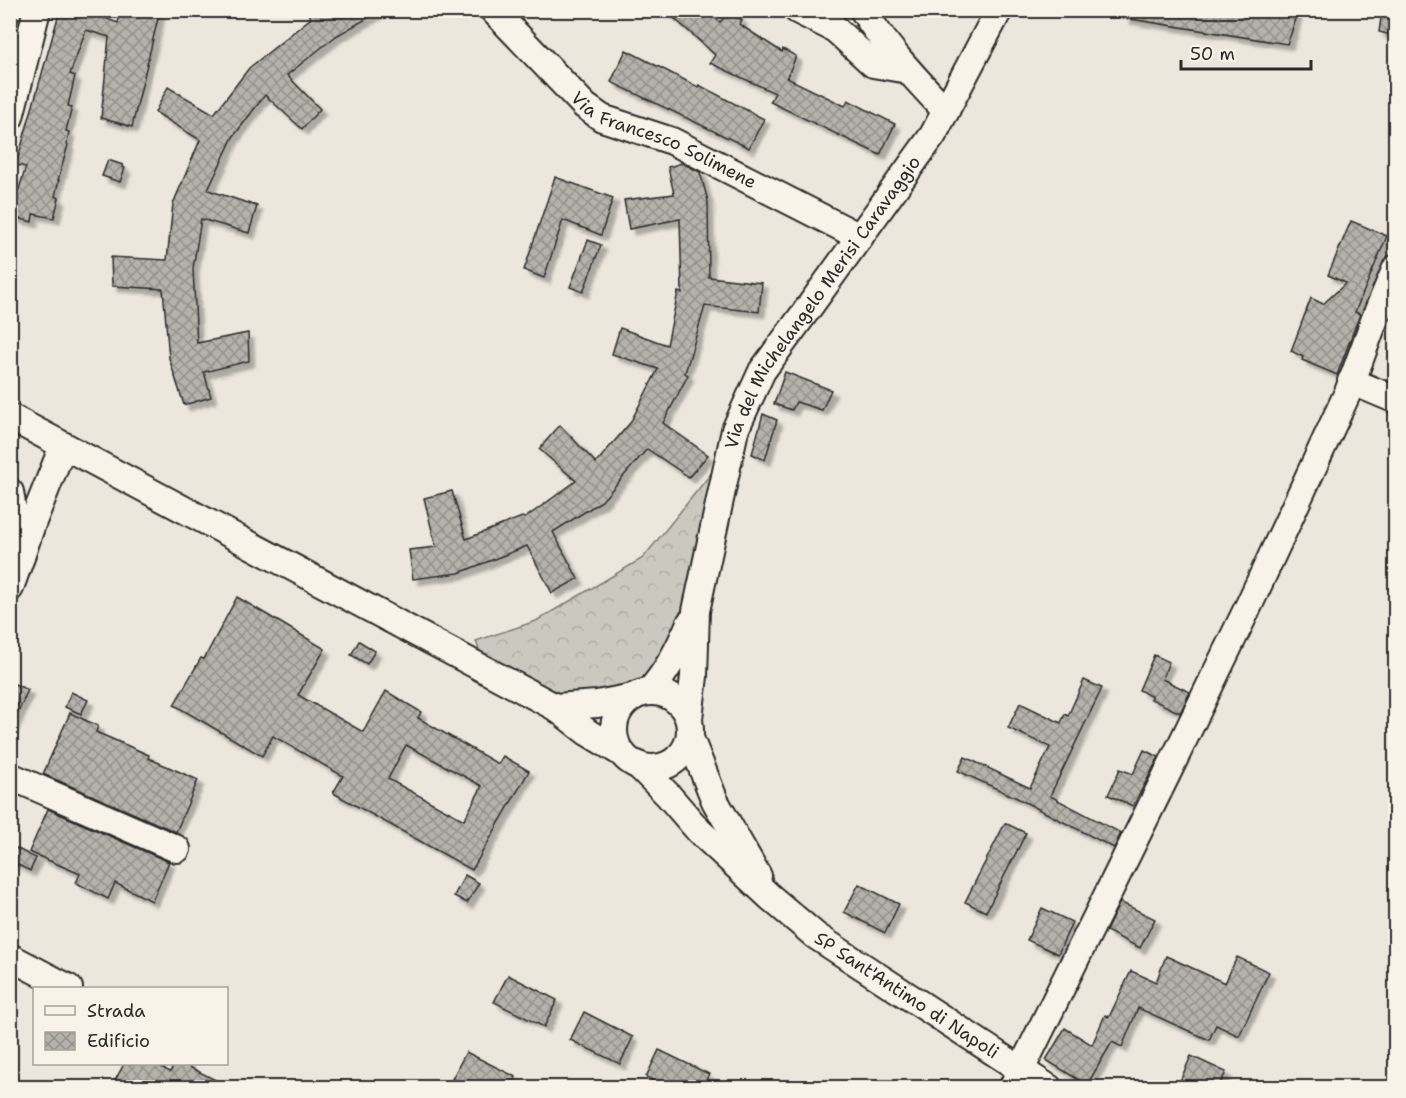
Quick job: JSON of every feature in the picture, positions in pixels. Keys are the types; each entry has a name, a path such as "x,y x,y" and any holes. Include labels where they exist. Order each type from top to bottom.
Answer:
{"street":[{"path":"10,117 20,35 37,10"},
{"name":"Via Francesco Solimene","path":"493,10 585,106 602,118 672,141 860,237"},
{"path":"797,10 828,20 873,64 908,70"},
{"path":"863,10 877,34 946,111"},
{"name":"Via del Michelangelo Merisi Caravaggio","path":"689,728 694,676 696,611 735,430 762,371 933,135 999,10"},
{"path":"1016,1078 1166,778 1254,594 1352,381 1395,268"},
{"path":"1352,381 1395,400"},
{"path":"10,417 555,707 587,732 630,759 647,767 659,767 679,757 686,748 689,728 685,709 678,701 660,692 597,704 555,707"},
{"path":"10,588 63,446"},
{"path":"10,492 21,557"},
{"name":"Via del Michelangelo Merisi Caravaggio","path":"641,694 662,678 696,611"},
{"path":"630,759 617,743 614,730 616,717 623,705 641,694"},
{"name":"SP Sant'Antimo di Napoli","path":"689,728 716,801 770,897"},
{"name":"SP Sant'Antimo di Napoli","path":"630,759 668,795 699,831 816,936 1016,1078 1049,1088"},
{"path":"10,776 177,849"},
{"path":"10,957 67,987"}],"green space":[{"path":"713,471 689,605 650,679 632,687 559,698 482,658 476,641 536,621 643,558"}],"building":[{"path":"60,10 94,10 94,14 118,23 121,10 160,10 132,127 101,118 109,37 86,30 70,74 75,76 68,106 72,107 66,131 69,132 68,145 58,180 55,196 59,198 54,218 33,214 32,222 10,216 26,167 16,165"},
{"path":"307,10 382,10 336,36 287,75 320,109 302,129 265,95 233,137 208,190 257,206 249,233 201,219 193,269 197,343 248,333 249,361 204,372 211,397 184,405 169,358 163,289 112,286 111,257 167,260 173,204 200,140 155,112 168,87 214,114 249,68 311,18"},
{"path":"665,10 708,10 720,22 730,10 742,20 739,24 782,52 783,49 796,56 787,78 845,106 848,100 895,124 880,155 770,102 775,93 710,63 715,55"},
{"path":"1125,10 1168,10 1188,14 1189,10 1297,10 1287,44 1124,18"},
{"path":"1382,11 1395,14 1395,36 1379,32"},
{"path":"626,50 764,119 749,148 611,82"},
{"path":"108,160 123,165 122,167 125,168 120,182 102,176"},
{"path":"682,163 700,172 708,201 709,277 762,283 759,312 705,306 685,373 688,375 663,423 708,455 689,477 647,449 602,501 553,532 578,579 552,593 527,546 459,573 413,579 409,550 436,547 424,498 452,491 466,539 522,517 525,518 576,481 539,449 560,425 596,463 630,423 658,369 612,354 620,328 667,345 678,292 682,293 680,219 629,229 624,200 674,194 668,167"},
{"path":"555,177 613,198 601,235 563,220 544,278 524,270"},
{"path":"1351,221 1387,236 1355,312 1360,314 1337,375 1302,360 1303,357 1291,351 1311,298 1323,304 1346,283 1328,275"},
{"path":"588,240 601,245 583,292 570,287"},
{"path":"785,372 831,390 822,410 796,402 792,410 774,404"},
{"path":"763,414 777,420 765,460 752,454"},
{"path":"237,597 325,649 298,695 363,732 386,691 421,712 418,718 498,764 503,756 529,771 472,870 333,793 343,776 273,736 262,756 174,705 201,658 204,659","holes":["406,745 482,786 464,820 388,779"]},
{"path":"359,641 375,651 367,664 351,655"},
{"path":"1154,655 1169,662 1162,679 1190,692 1180,713 1151,699 1152,697 1139,690"},
{"path":"1084,680 1102,688 1050,796 1121,833 1114,848 1017,798 958,771 965,757 1030,788 1050,747 1008,728 1020,703 1061,723 1065,714 1068,716"},
{"path":"10,682 28,690 10,731"},
{"path":"71,692 88,700 81,714 65,707"},
{"path":"70,713 98,726 96,732 198,780 176,832 43,774"},
{"path":"1144,750 1159,757 1133,806 1108,795 1120,769 1133,774"},
{"path":"48,809 169,862 152,901 115,883 108,899 76,883 80,874 29,852"},
{"path":"1005,823 1026,833 986,912 965,902"},
{"path":"10,845 36,858 30,871 10,861"},
{"path":"465,875 479,883 467,903 454,896"},
{"path":"859,884 899,904 885,933 844,912"},
{"path":"1120,902 1155,919 1140,948 1106,931"},
{"path":"1042,908 1072,922 1058,954 1027,940"},
{"path":"1166,956 1225,983 1237,957 1269,972 1239,1036 1216,1025 1209,1040 1138,1008 1122,1047 1112,1042 1087,1085 1046,1060 1065,1028 1092,1045 1105,1015 1109,1017 1131,971 1156,982"},
{"path":"508,975 557,1000 544,1027 494,1002"},
{"path":"584,1012 633,1037 620,1064 570,1040"},
{"path":"659,1050 709,1074 702,1088 667,1088 646,1077"},
{"path":"466,1052 516,1077 510,1088 469,1088 452,1079"},
{"path":"1191,1056 1226,1072 1218,1088 1177,1088"},
{"path":"123,1065 158,1065 170,1072 174,1065 186,1065 231,1088 111,1088"}]}
